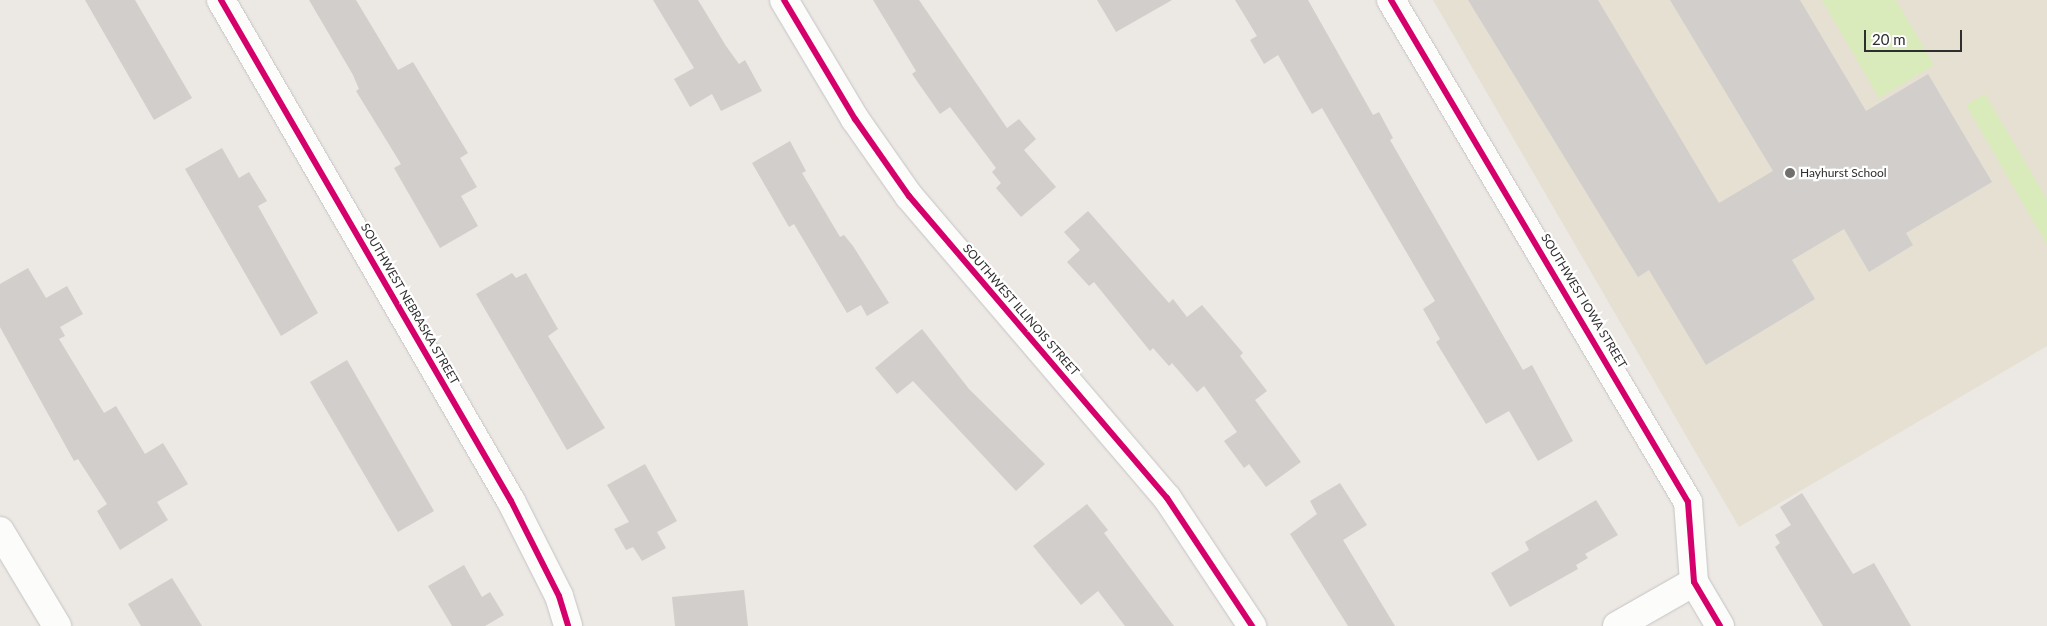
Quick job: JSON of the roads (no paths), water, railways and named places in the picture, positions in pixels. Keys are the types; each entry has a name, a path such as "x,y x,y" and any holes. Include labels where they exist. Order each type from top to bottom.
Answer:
{"street":[{"name":"SOUTHWEST NEBRASKA STREET","path":"220,0 511,501 559,596 568,626"},
{"name":"SOUTHWEST ILLINOIS STREET","path":"784,0 855,119 909,196 1173,506 1252,626"},
{"name":"SOUTHWEST IOWA STREET","path":"1391,0 1688,502 1694,582 1720,626"},
{"path":"0,531 57,626"},
{"path":"1617,626 1694,582"}],"place":[{"name":"Hayhurst School","path":"1790,173"}]}
